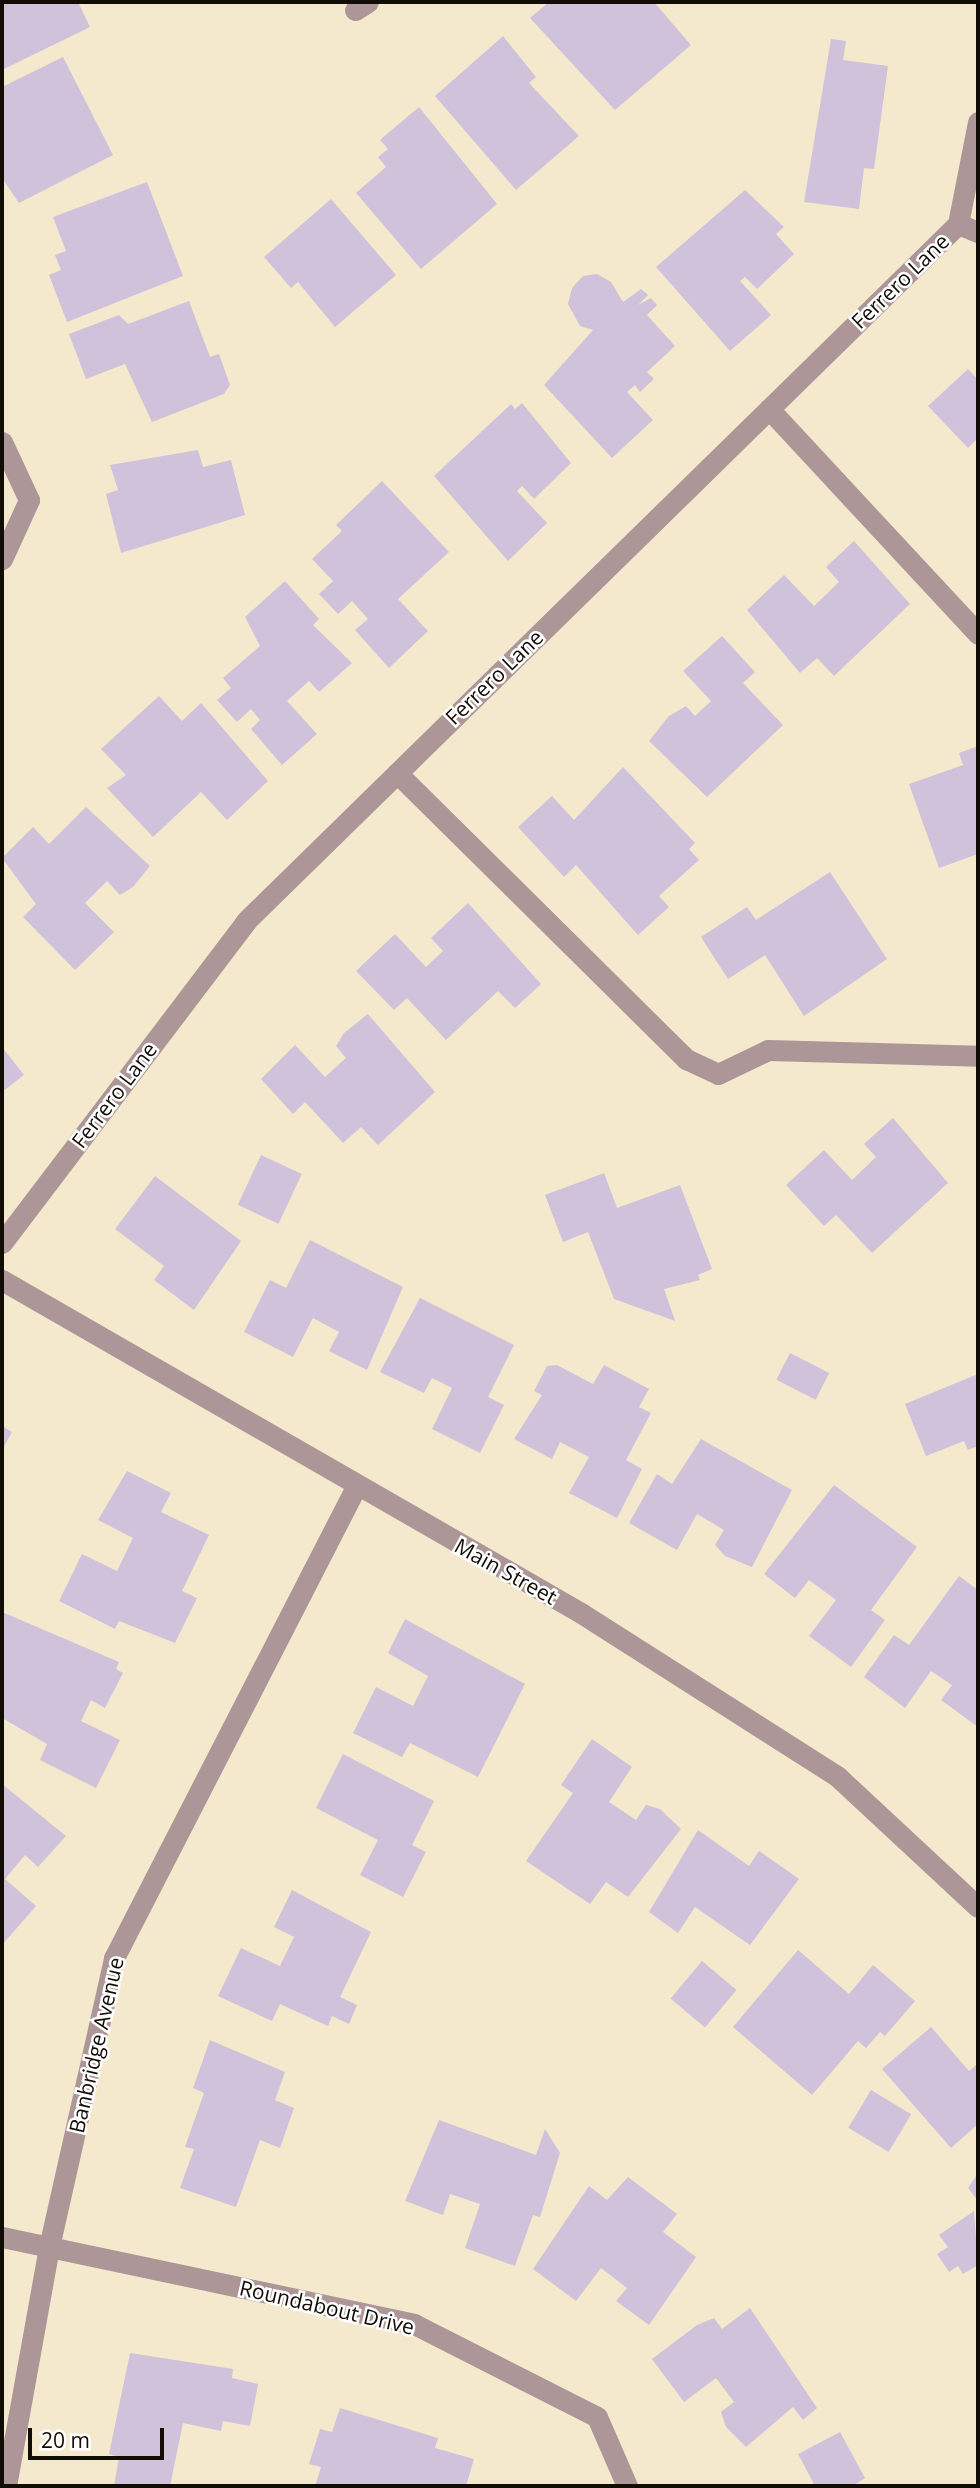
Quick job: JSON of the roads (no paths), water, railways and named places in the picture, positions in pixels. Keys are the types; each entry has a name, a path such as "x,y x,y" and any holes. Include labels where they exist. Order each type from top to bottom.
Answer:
{"street":[{"name":"Ferrero Lane","path":"2,1243 246,921 958,225 978,122"},
{"path":"958,225 978,232"},
{"path":"769,409 978,634"},
{"path":"2,442 29,500 2,559"},
{"path":"397,773 686,1059 718,1074 768,1050 978,1056"},
{"name":"Main Street","path":"2,1280 356,1487 582,1612 838,1777 978,1907"},
{"name":"Banbridge Avenue","path":"6,2486 49,2247 114,1958 356,1487"},
{"name":"Roundabout Drive","path":"2,2237 414,2324 597,2417 627,2486"}]}
